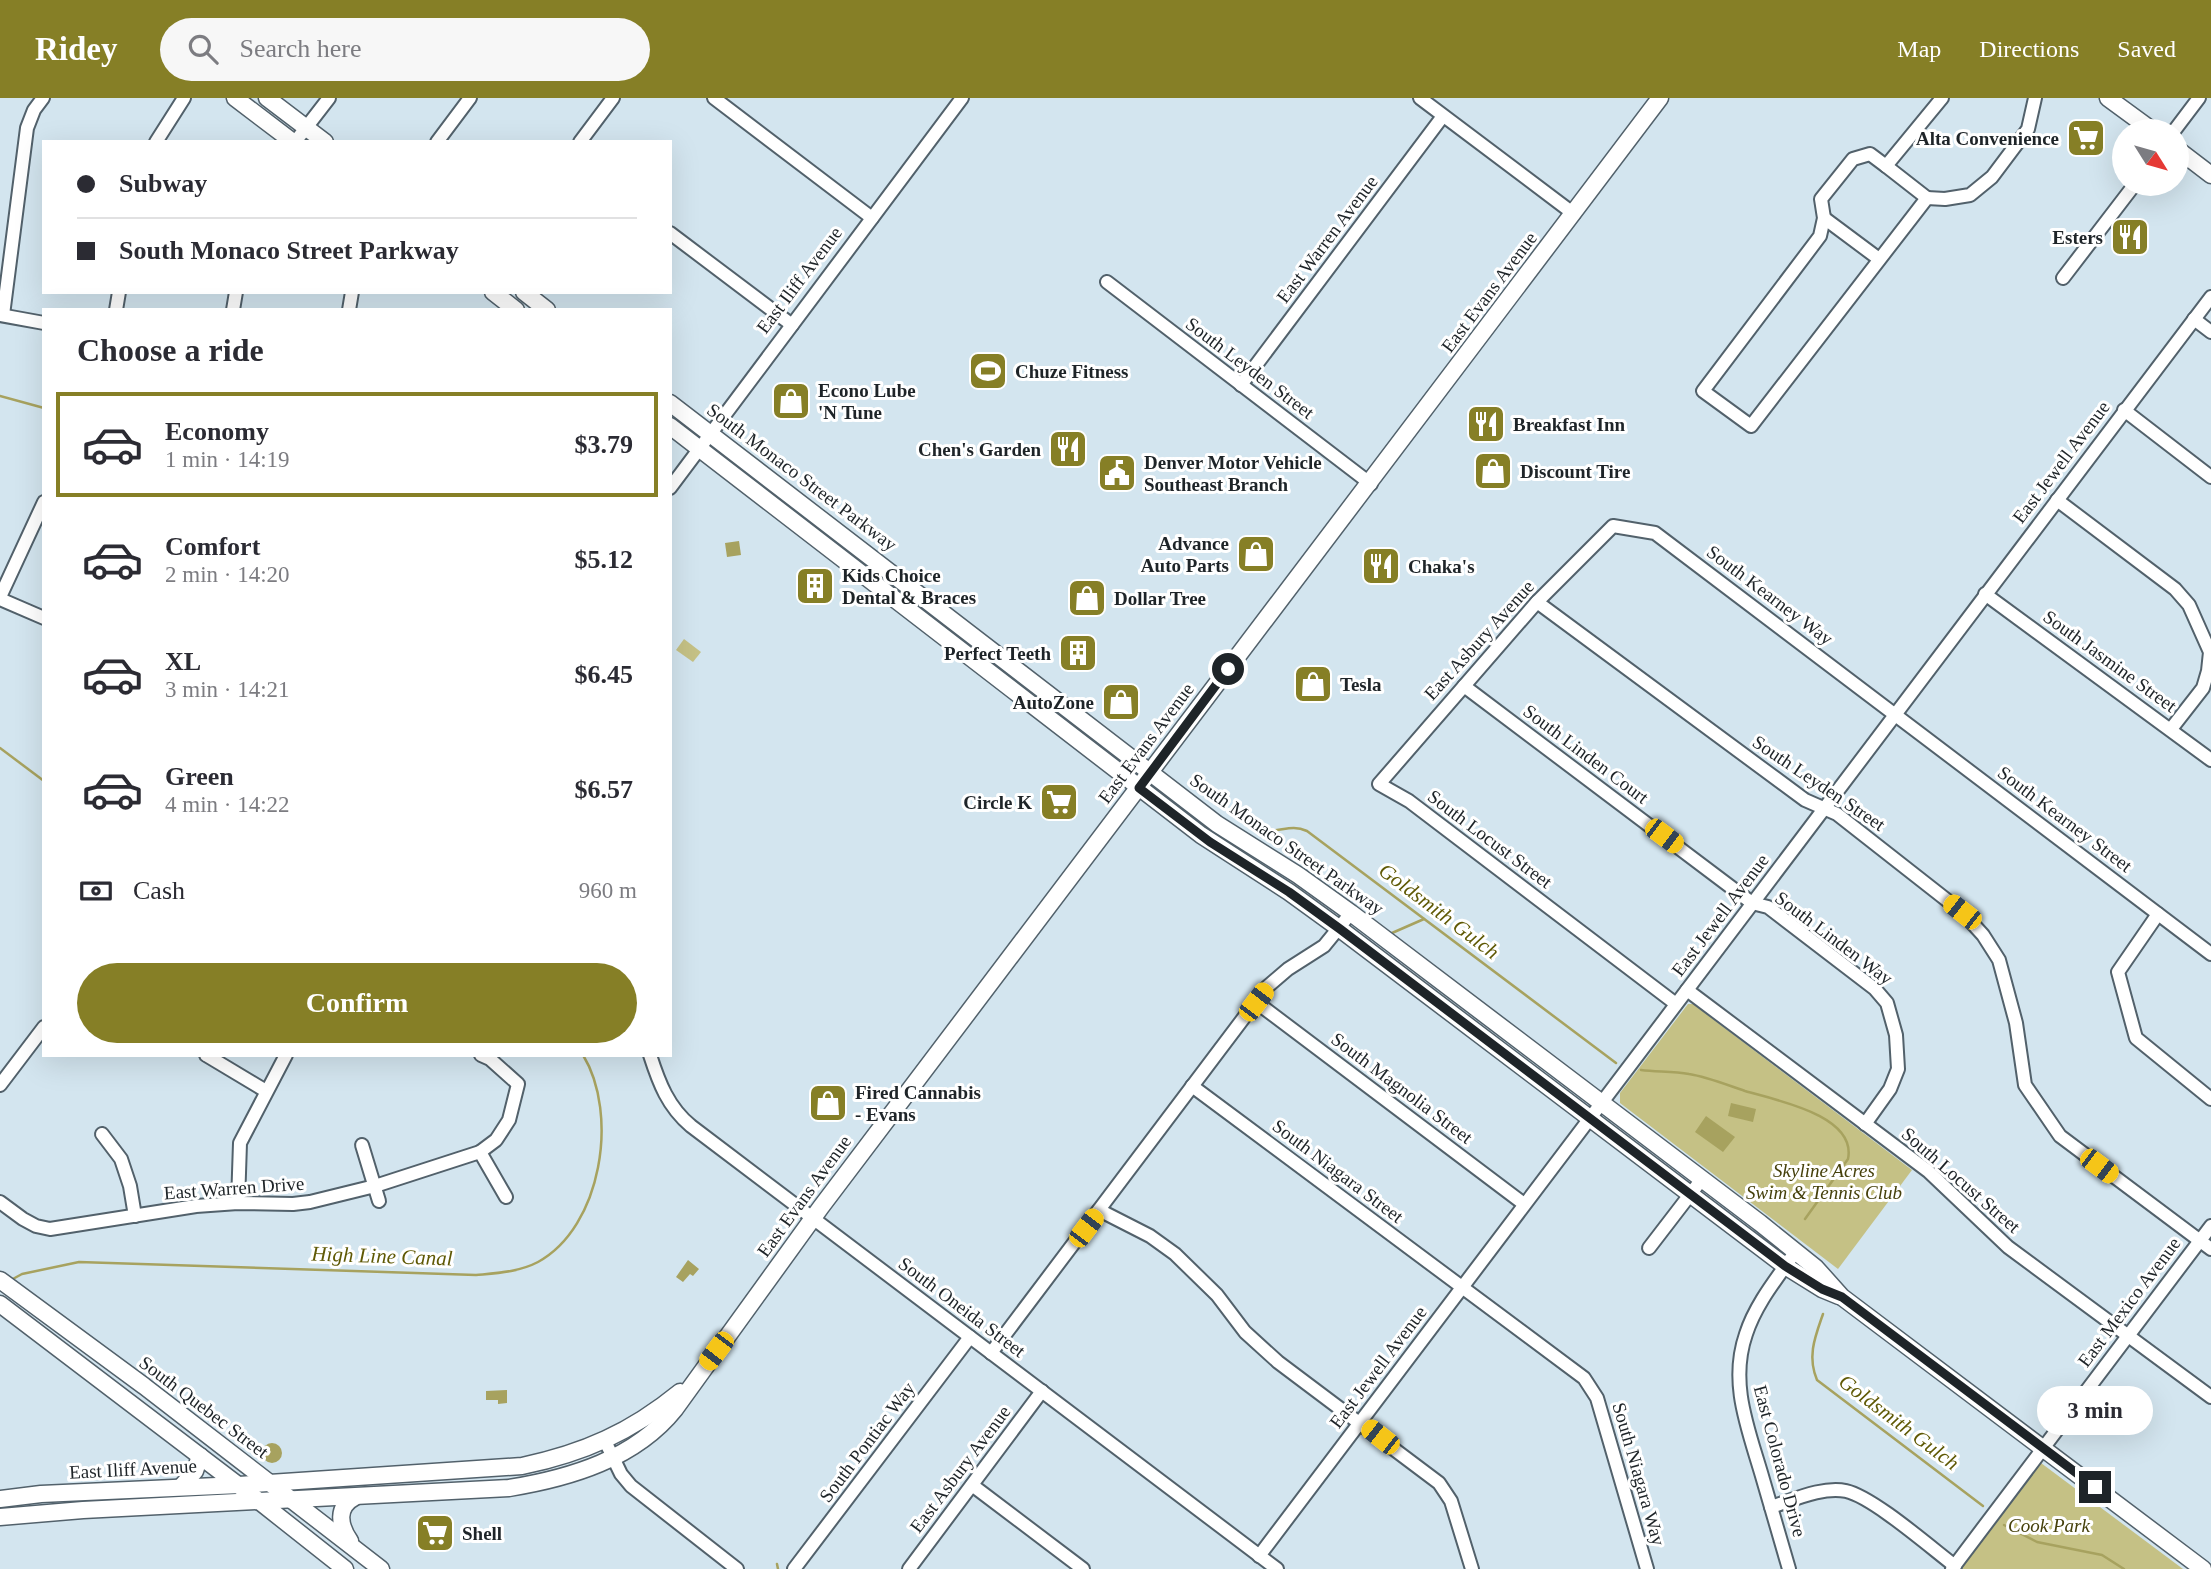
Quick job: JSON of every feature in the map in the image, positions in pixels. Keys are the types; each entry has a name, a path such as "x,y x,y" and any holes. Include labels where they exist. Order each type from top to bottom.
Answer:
{"main road":[{"path":"234,98 291,140"},
{"path":"267,98 322,140"},
{"name":"East Evans Avenue","path":"259,1501 527,1485 568,1475 613,1458 659,1427 675,1409 813,1219 1371,484 1660,98"},
{"path":"2108,98 2137,119"},
{"path":"2189,158 2211,175"},
{"path":"495,294 513,308"},
{"path":"527,294 544,308"},
{"name":"South Monaco Street Parkway","path":"672,404 1150,772 1230,832 1351,913 1601,1102 1796,1251 1826,1278 1842,1297 2203,1569"},
{"name":"South Monaco Street Parkway","path":"672,428 1210,842 1289,892 1340,929 1785,1266 1822,1289 1842,1297"},
{"name":"South Quebec Street","path":"0,1280 375,1564"},
{"path":"0,1304 345,1569"},
{"name":"East Evans Avenue","path":"269,1482 506,1468 555,1458 605,1441 655,1412 693,1382"},
{"path":"181,1488 195,1471 200,1456"},
{"name":"East Iliff Avenue","path":"0,1499 41,1494 269,1482"},
{"path":"355,1497 345,1505 340,1523 347,1537 375,1564"},
{"name":"East Iliff Avenue","path":"0,1517 72,1510 259,1501"}],"street":[{"path":"42,323 1,315 27,128 34,110 43,98"},
{"path":"157,140 184,98"},
{"path":"296,140 329,98"},
{"path":"438,140 470,98"},
{"path":"582,140 613,98"},
{"path":"713,98 872,218"},
{"name":"East Iliff Avenue","path":"672,485 962,98"},
{"path":"1420,98 1574,214"},
{"path":"1886,166 1942,98"},
{"path":"1927,198 1751,426 1703,391 1820,236 1824,218 1821,199 1853,159 1870,154 1927,198 1945,199 1970,195 1992,177 2028,130 2034,98"},
{"path":"2183,119 2199,98"},
{"name":"East Warren Avenue","path":"1241,385 1443,116"},
{"path":"2063,278 2126,196"},
{"path":"1824,218 1879,259"},
{"path":"672,235 792,325"},
{"name":"South Leyden Street","path":"1107,282 1371,484"},
{"name":"East Jewell Avenue","path":"1259,1556 2211,297"},
{"path":"2194,319 2211,332"},
{"path":"2124,410 2211,477"},
{"path":"2057,500 2175,589 2189,605 2210,652 2208,671 2203,688 2171,729"},
{"path":"42,506 0,598 42,617"},
{"name":"East Asbury Avenue","path":"1379,784 1536,602 1613,526"},
{"name":"South Kearney Way","path":"1613,526 1655,533 1896,714"},
{"name":"South Jasmine Street","path":"1985,594 2211,760"},
{"name":"South Leyden Street","path":"1536,602 1805,800 1837,814 1952,905 1983,935 1999,960 2016,1023 2025,1085 2060,1136 2211,1249"},
{"name":"South Linden Court","path":"1464,686 1752,903"},
{"name":"South Kearney Street","path":"1896,714 2211,954"},
{"name":"South Locust Street","path":"1379,784 1409,801 1676,1004"},
{"name":"South Linden Way","path":"1752,903 1768,908 1875,989 1887,1003 1896,1035 1898,1069 1890,1089 1865,1124"},
{"path":"991,1353 1256,1002 1278,976 1317,951 1340,929 1351,913"},
{"path":"2158,914 2118,972 2136,1038 2211,1100"},
{"name":"South Locust Street","path":"1687,990 1928,1171 2008,1247 2211,1398"},
{"name":"South Magnolia Street","path":"1256,1002 1524,1204"},
{"path":"0,1085 42,1030"},
{"path":"209,1057 265,1091"},
{"path":"238,1203 240,1143 285,1057"},
{"name":"East Warren Drive","path":"0,1202 36,1226 50,1228 196,1206 303,1203 375,1186 480,1152 496,1140 509,1120 518,1084 485,1057"},
{"name":"South Oneida Street","path":"651,1057 662,1089 683,1119 1277,1569"},
{"name":"South Niagara Street","path":"1192,1086 1462,1287"},
{"path":"102,1134 121,1159 135,1216"},
{"path":"362,1145 380,1201"},
{"path":"480,1152 506,1196"},
{"path":"1649,1248 1702,1179"},
{"path":"1099,1210 1150,1236 1175,1254 1195,1271 1245,1332 1278,1362 1439,1483 1451,1501 1472,1569"},
{"name":"East Mexico Avenue","path":"1954,1567 2211,1226"},
{"name":"East Colorado Drive","path":"1789,1569 1740,1404 1738,1371 1741,1349 1750,1323 1767,1292 1796,1251"},
{"name":"South Niagara Way","path":"1462,1287 1584,1378 1597,1398 1647,1569"},
{"name":"South Pontiac Way","path":"794,1569 971,1337"},
{"name":"East Asbury Avenue","path":"909,1569 1042,1391"},
{"path":"605,1441 623,1477 638,1492 737,1569"},
{"path":"972,1485 1083,1569"},
{"path":"1771,1507 1827,1491 1845,1491 1866,1500 1954,1567"}],"green space":[{"path":"684,639 701,652 693,662 676,650"},
{"name":"Skyline Acres Swim & Tennis Club","path":"1688,1004 1693,1004 1912,1170 1838,1269 1620,1103 1620,1093"},
{"name":"Cook Park","path":"2041,1463 2183,1569 1961,1569"}],"shaded area":[{"path":"739,541 741,555 727,557 725,543"},
{"path":"1731,1103 1756,1109 1753,1122 1728,1116"},
{"path":"1706,1116 1735,1137 1723,1152 1695,1132"},
{"path":"688,1260 699,1269 683,1282 676,1277"},
{"path":"507,1390 507,1403 498,1404 498,1400 486,1400 486,1391"},
{"path":"272,1443 279,1446 282,1453 279,1460 272,1463 265,1460 262,1453 265,1446"}],"waterway":[{"name":"Goldsmith Gulch","path":"0,396 42,407"},
{"name":"High Line Canal","path":"0,748 42,780"},
{"name":"Goldsmith Gulch","path":"1233,814 1263,831 1292,828 1307,831 1616,1063"},
{"path":"1392,933 1424,919"},
{"name":"High Line Canal","path":"11,1280 22,1274 79,1262 476,1275 508,1272 531,1265 560,1245 577,1223 590,1197 598,1168 600,1107 594,1079 584,1057"},
{"name":"Goldsmith Gulch","path":"1641,1070 1683,1073 1710,1079 1811,1112 1840,1131 1847,1144 1848,1159 1805,1219"},
{"name":"Goldsmith Gulch","path":"1823,1314 1812,1355 1817,1380 1983,1506"},
{"name":"Goldsmith Gulch","path":"2004,1525 2037,1542 2102,1555 2124,1569"},
{"path":"777,1564 778,1569"}],"place":[{"name":"Alta Convenience","path":"2086,138"},
{"name":"Esters","path":"2130,237"},
{"name":"Chuze Fitness","path":"988,371"},
{"name":"Econo Lube 'N Tune","path":"791,401"},
{"name":"Breakfast Inn","path":"1486,424"},
{"name":"Chen's Garden","path":"1068,449"},
{"name":"Discount Tire","path":"1493,471"},
{"name":"Denver Motor Vehicle Southeast Branch","path":"1117,473"},
{"name":"Advance Auto Parts","path":"1256,554"},
{"name":"Chaka's","path":"1381,566"},
{"name":"Kids Choice Dental & Braces","path":"815,586"},
{"name":"Dollar Tree","path":"1087,598"},
{"name":"Perfect Teeth","path":"1078,653"},
{"name":"Tesla","path":"1313,684"},
{"name":"AutoZone","path":"1121,702"},
{"name":"Circle K","path":"1059,802"},
{"name":"Fired Cannabis - Evans","path":"828,1103"},
{"name":"Shell","path":"435,1533"}],"route":[{"path":"1228,669 1139,788 1210,842 1289,892 1340,929 1785,1266 1806,1281 1842,1297 2095,1487"}]}
